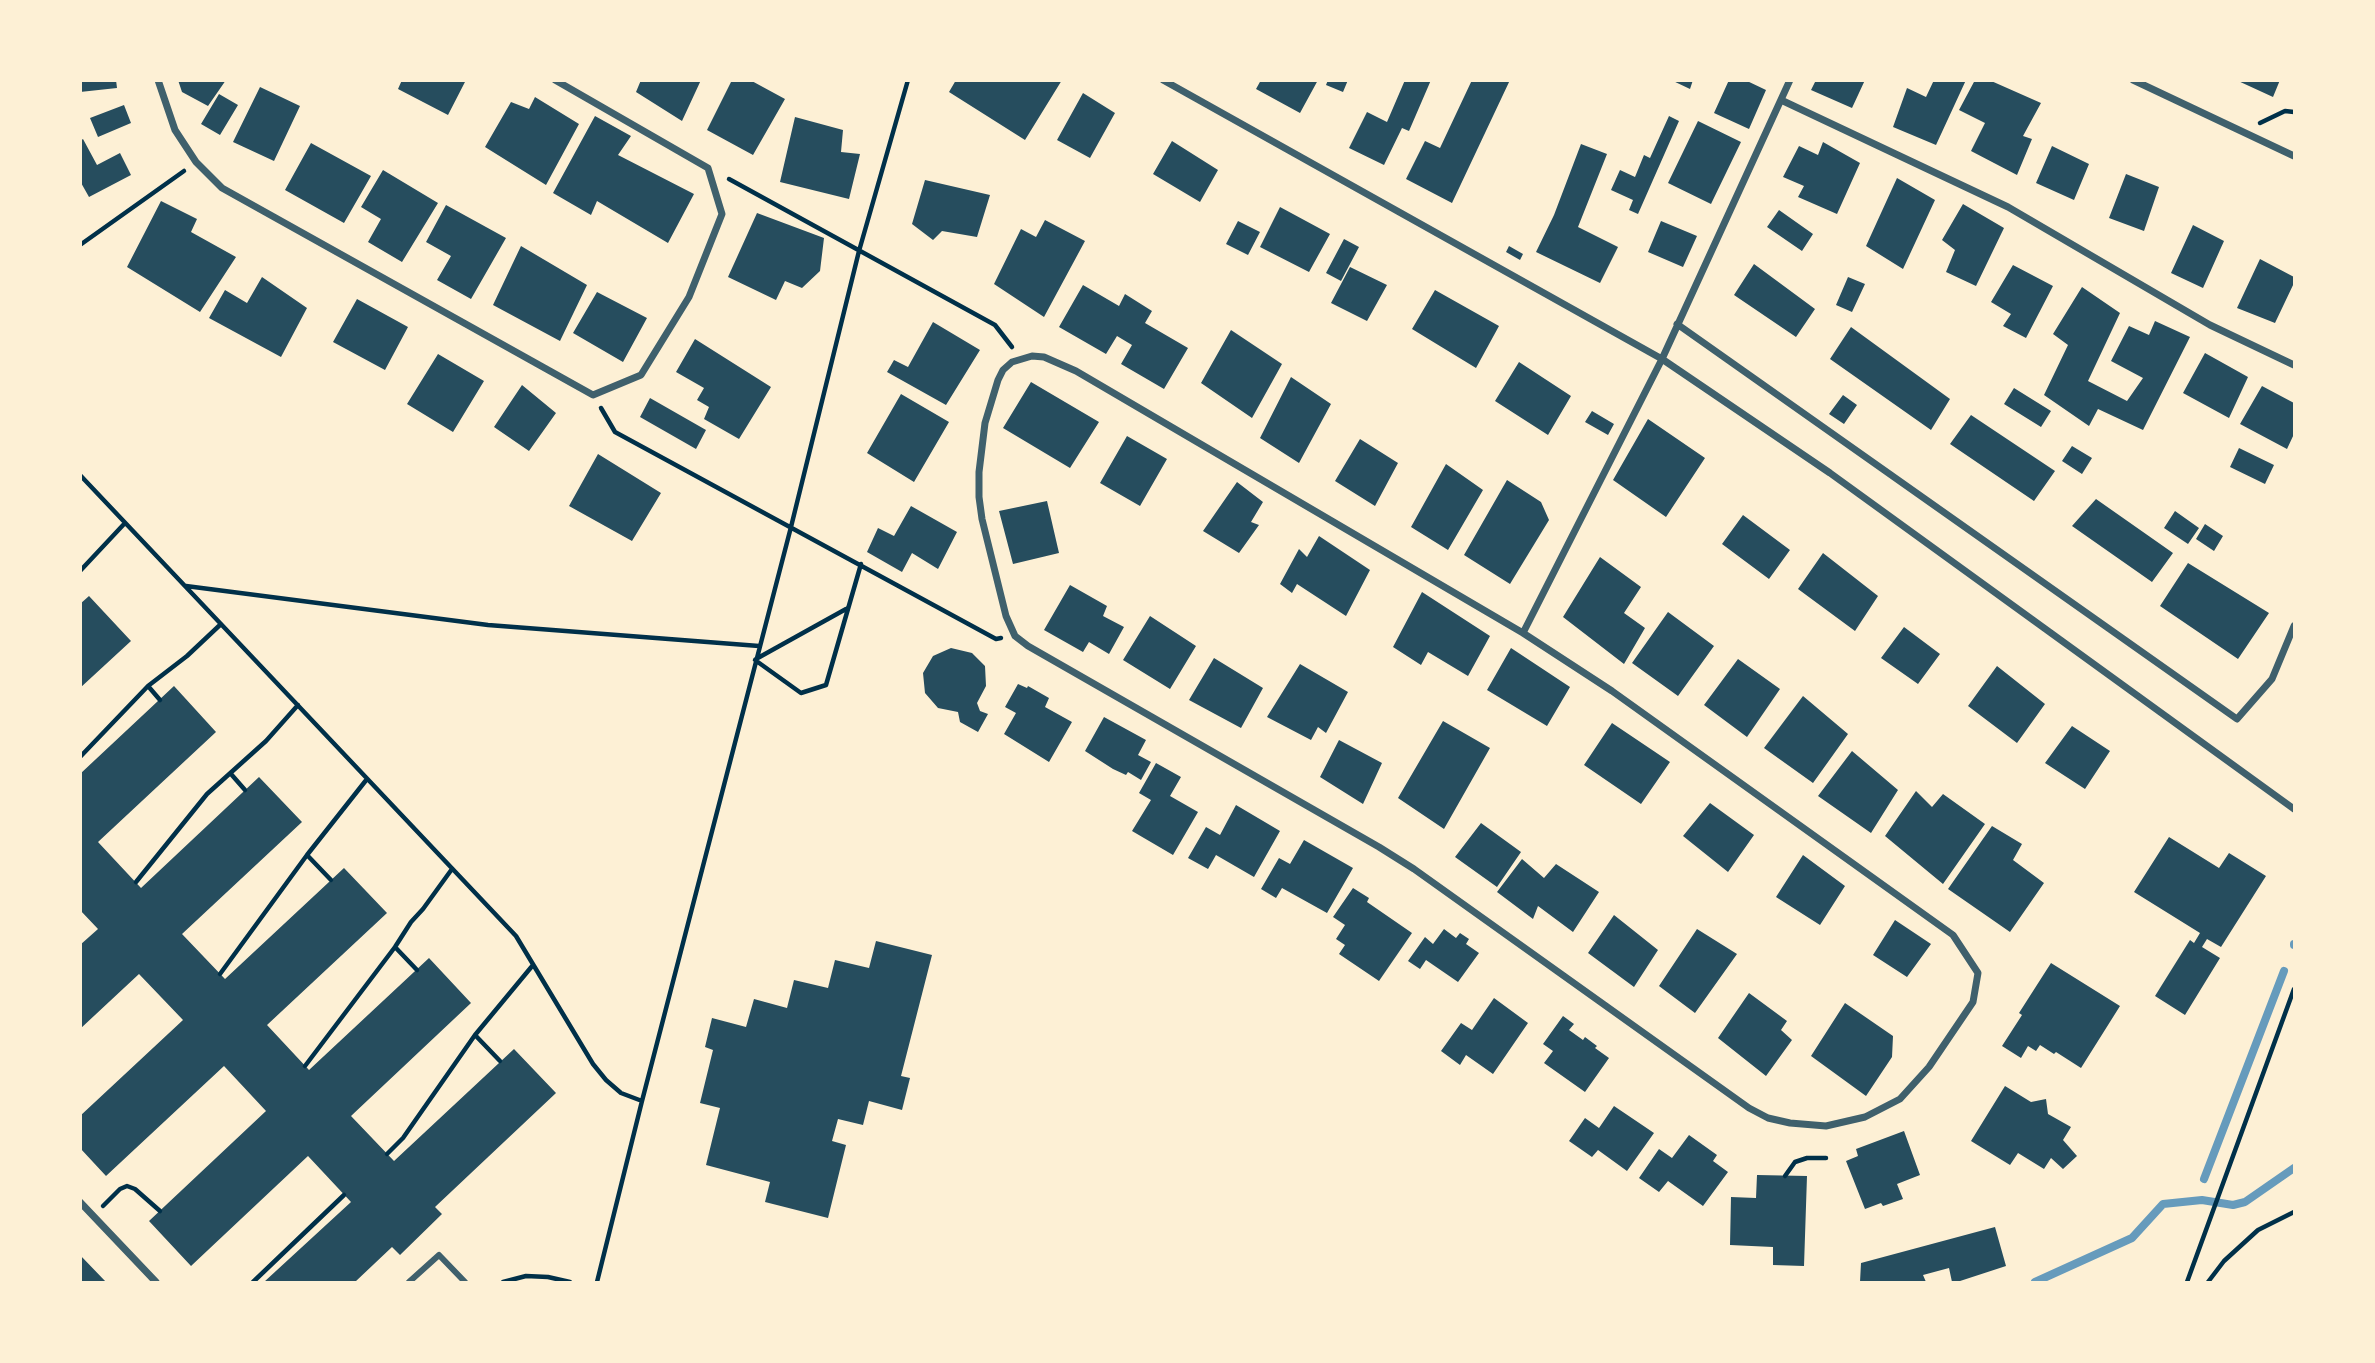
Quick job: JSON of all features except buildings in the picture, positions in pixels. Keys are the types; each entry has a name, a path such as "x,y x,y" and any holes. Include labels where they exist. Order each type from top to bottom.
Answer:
{"street":[{"path":"158,80 175,130 196,162 222,188 593,395 641,374 689,297 722,214 708,168 555,80"},
{"path":"1163,80 1662,359 1830,473 2294,809"},
{"path":"1524,633 1662,359 1790,80"},
{"path":"2133,80 2294,156"},
{"path":"1781,100 2008,206 2210,325 2294,365"},
{"path":"1677,324 2237,719 2272,679 2294,626"},
{"path":"1044,357 1076,371 1524,633 1612,691 1954,935 1978,973 1973,1002 1929,1067 1900,1098 1866,1117 1826,1126 1768,1118 1749,1108 1379,847 1028,646 1015,636 1006,616 979,497 985,423 1003,370 1022,358 1044,357"},
{"path":"80,1202 156,1283"},
{"path":"409,1283 439,1255 465,1283"}],"path":[{"path":"597,1283 859,251 908,80"},
{"path":"2241,131 2285,111 2294,112"},
{"path":"80,245 196,162"},
{"path":"708,168 995,325 1022,358"},
{"path":"593,395 615,432 996,639 1015,636"},
{"path":"80,475 516,936 600,1072 621,1093 642,1101"},
{"path":"80,571 125,522"},
{"path":"755,660 801,693 826,685 861,564"},
{"path":"185,586 488,625 759,646"},
{"path":"755,660 846,609"},
{"path":"80,757 148,686 187,656 221,624"},
{"path":"148,686 160,700"},
{"path":"136,882 207,794 266,741 298,705"},
{"path":"231,774 245,790"},
{"path":"220,974 307,855 367,779"},
{"path":"307,855 331,880"},
{"path":"305,1066 452,869"},
{"path":"395,947 416,970"},
{"path":"387,1154 402,1138 475,1035 533,965"},
{"path":"2187,1283 2294,989"},
{"path":"475,1035 500,1061"},
{"path":"1785,1176 1795,1162 1807,1157 1826,1158"},
{"path":"93,1216 120,1189 127,1186 135,1189 160,1210"},
{"path":"253,1283 344,1195"},
{"path":"2208,1283 2224,1261 2258,1230 2294,1212"},
{"path":"503,1283 526,1276 548,1277 570,1283"}],"waterway":[{"path":"2204,1179 2284,971"},
{"path":"2035,1282 2132,1238 2163,1204 2202,1200 2233,1205 2245,1202 2294,1168"}]}
